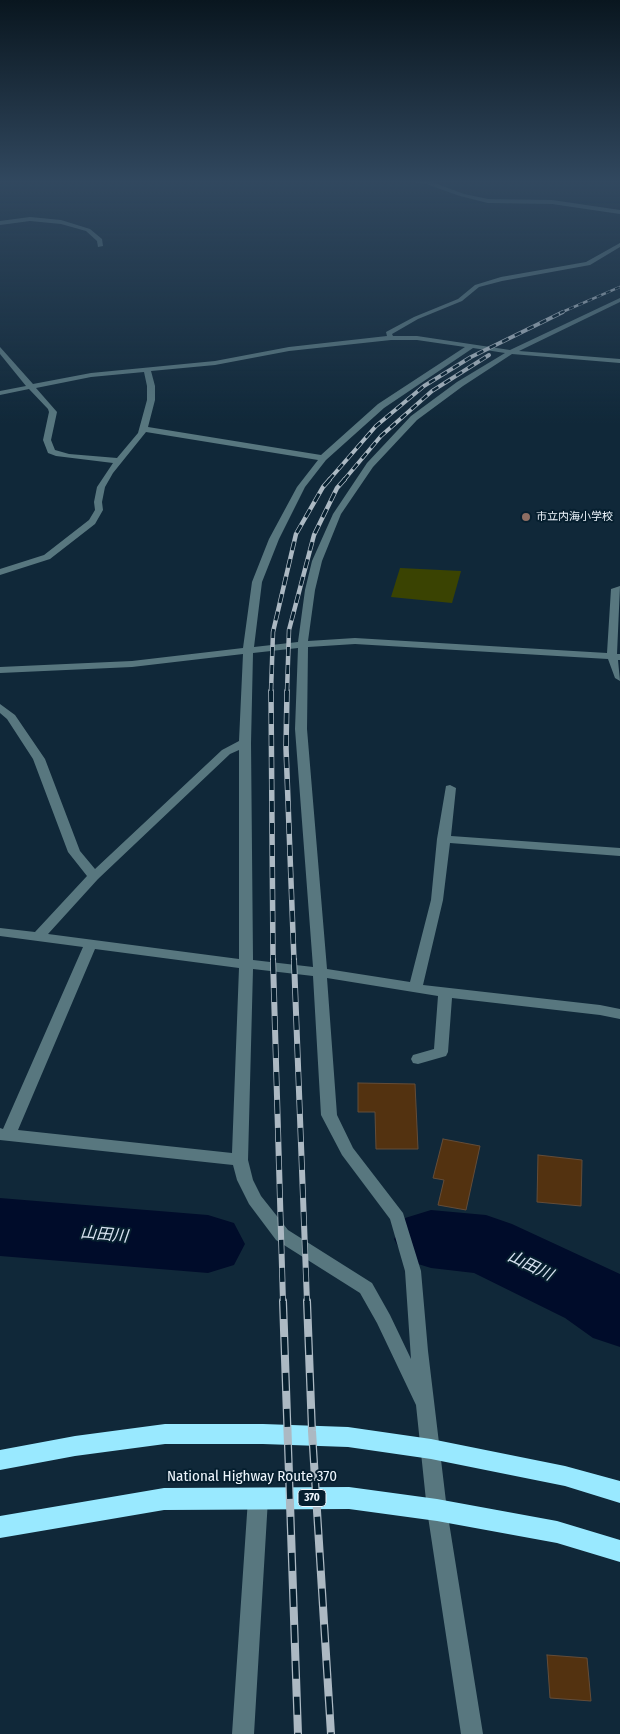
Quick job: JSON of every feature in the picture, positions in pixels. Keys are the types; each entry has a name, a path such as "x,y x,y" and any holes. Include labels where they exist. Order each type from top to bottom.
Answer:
{"highway":[{"path":"0,1460 75,1446 165,1434 263,1434 348,1437 431,1449 565,1476 620,1492"},
{"name":"National Highway Route 370","path":"0,1526 164,1499 349,1498 437,1510 557,1532 620,1551"}],"street":[{"path":"391,338 388,333 416,318 460,300 477,286 501,279 588,264 593,261"},
{"path":"472,1734 437,1510 413,1271 397,1217 348,1151 329,1115 301,729 303,644 316,561 337,514 370,465 414,418 460,384 511,352 620,300"},
{"path":"0,393 90,375 215,363 289,349 391,338 417,338 511,352 620,361"},
{"path":"426,1412 392,1336 366,1288 282,1235 255,1200 244,1180 240,1160 246,964 245,742 248,651 257,582 287,512 301,487 322,458 381,406 434,369 473,345"},
{"path":"0,349 53,412 46,440 51,451 69,456 119,461"},
{"path":"0,572 47,557 92,522 99,510 98,502 101,487 109,472 142,434 151,400 151,386 147,370"},
{"path":"143,430 322,458"},
{"path":"620,589 616,589 616,657 620,678"},
{"path":"0,670 132,664 303,644 355,641 616,657"},
{"path":"0,707 11,717 39,759 74,852 94,876"},
{"path":"39,936 94,876 226,752 245,742"},
{"path":"415,988 437,900 450,788"},
{"path":"443,839 620,852"},
{"path":"0,932 320,972 445,993 600,1010 620,1014"},
{"path":"91,943 4,1135 240,1160"},
{"path":"418,1059 441,1052 445,993"},
{"path":"243,1734 258,1499"}],"green space":[{"path":"400,568 461,571 452,603 391,597"}],"building":[{"path":"358,1083 415,1084 418,1149 376,1149 375,1112 358,1112"},
{"path":"443,1139 480,1146 466,1210 438,1205 444,1180 433,1178"},
{"path":"538,1155 582,1160 581,1206 537,1202"},
{"path":"547,1655 587,1658 591,1701 550,1698"}],"waterway":[{"name":"山田川","path":"0,1227 208,1244"},
{"name":"山田川","path":"431,1239 486,1245 592,1296 620,1315"}],"railway":[{"path":"560,313 620,287"},
{"path":"329,480 376,426 424,386 471,357 563,312"},
{"path":"344,480 381,436 432,391 489,355"},
{"path":"271,692 273,632 296,534 323,487 330,479"},
{"path":"287,692 289,630 314,535 337,488 345,479"},
{"path":"287,691 286,748 294,961"},
{"path":"271,692 273,961"},
{"path":"273,960 283,1302"},
{"path":"294,960 307,1302"},
{"path":"283,1301 298,1734"},
{"path":"307,1301 312,1431 331,1734"}],"place":[{"name":"市立内海小学校","path":"526,517"}]}
